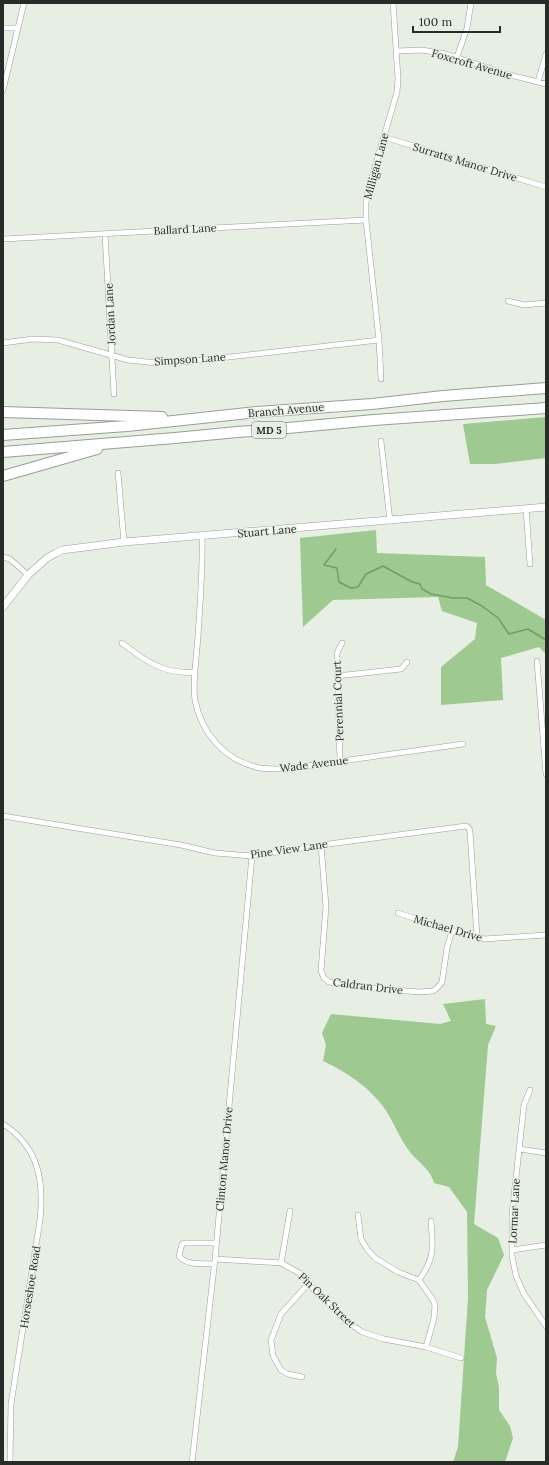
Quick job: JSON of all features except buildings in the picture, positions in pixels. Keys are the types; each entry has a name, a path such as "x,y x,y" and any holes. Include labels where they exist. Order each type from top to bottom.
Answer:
{"highway":[{"name":"Branch Avenue","path":"3,435 127,426 232,415 546,388"},
{"name":"Branch Avenue","path":"3,452 374,420 546,408"},
{"path":"3,412 148,417 232,415"},
{"path":"3,476 94,449 151,440"}],"street":[{"path":"3,90 24,3"},
{"name":"Milligan Lane","path":"381,379 379,340 366,220 366,203 368,191 397,92 397,51 393,3"},
{"path":"457,57 467,28 471,3"},
{"path":"3,28 17,28"},
{"name":"Foxcroft Avenue","path":"397,51 422,50 437,52 457,57 506,74 546,84"},
{"path":"538,82 546,54"},
{"name":"Surratts Manor Drive","path":"384,137 546,188"},
{"name":"Ballard Lane","path":"3,239 366,220"},
{"name":"Jordan Lane","path":"106,234 114,394"},
{"path":"508,301 524,305 546,303"},
{"name":"Simpson Lane","path":"3,343 34,339 58,340 138,362 157,363 185,362 379,340"},
{"path":"382,441 390,521"},
{"path":"118,473 124,542"},
{"name":"Stuart Lane","path":"3,607 28,575 47,558 62,550 124,542 546,507"},
{"path":"526,509 530,564"},
{"name":"Wade Avenue","path":"202,536 195,699 203,726 219,747 239,761 261,768 285,769 463,744"},
{"path":"3,556 28,575"},
{"path":"122,643 148,662 165,670 185,673 195,672"},
{"name":"Perennial Court","path":"340,761 337,653 342,643"},
{"path":"537,661 546,774"},
{"path":"337,676 400,669 407,662"},
{"name":"Pine View Lane","path":"3,816 180,845 215,853 252,856 456,826 468,827 470,832 477,936"},
{"name":"Caldran Drive","path":"321,845 326,906 321,971 324,978 328,982 362,987 419,992 433,991 442,982 447,948 452,931"},
{"name":"Clinton Manor Drive","path":"192,1462 216,1243 252,856"},
{"name":"Michael Drive","path":"398,913 468,936 477,936 489,939 546,935"},
{"name":"Lormar Lane","path":"530,1090 524,1106 519,1149 512,1214 512,1250 516,1276 524,1294 546,1326"},
{"name":"Horseshoe Road","path":"3,1124 17,1135 33,1157 38,1168 41,1190 40,1220 11,1406 10,1462"},
{"path":"519,1149 546,1153"},
{"path":"281,1263 290,1211"},
{"path":"358,1215 361,1239 375,1258 398,1272 419,1280 430,1295 434,1305 434,1318 426,1348"},
{"path":"419,1280 430,1262 432,1252 431,1221"},
{"name":"Pin Oak Street","path":"216,1243 182,1244 179,1256 181,1259 188,1262 214,1261 281,1263 301,1274 308,1284 345,1320 362,1332 461,1358"},
{"path":"512,1250 546,1245"},
{"path":"302,1377 288,1374 281,1370 273,1356 271,1340 281,1314 308,1284"}],"green space":[{"path":"546,417 546,458 495,464 470,464 463,424"},
{"path":"376,530 377,553 485,557 486,585 546,620 546,654 539,647 501,658 503,700 441,705 441,667 475,639 477,623 442,611 438,597 333,600 303,627 300,538"},
{"path":"485,999 486,1024 496,1026 488,1045 474,1224 498,1238 504,1255 487,1290 485,1317 497,1358 496,1374 499,1387 499,1410 510,1426 513,1438 505,1462 453,1462 458,1447 468,1298 467,1212 449,1187 434,1183 427,1170 406,1147 385,1109 372,1093 349,1075 323,1061 326,1045 322,1033 331,1014 440,1024 451,1021 443,1004"}],"waterway":[{"path":"336,549 324,565 337,568 339,582 351,588 358,587 366,574 383,566 412,582 420,584 422,589 431,594 453,598 467,598 482,606 498,618 509,634 528,629 546,640"}]}
